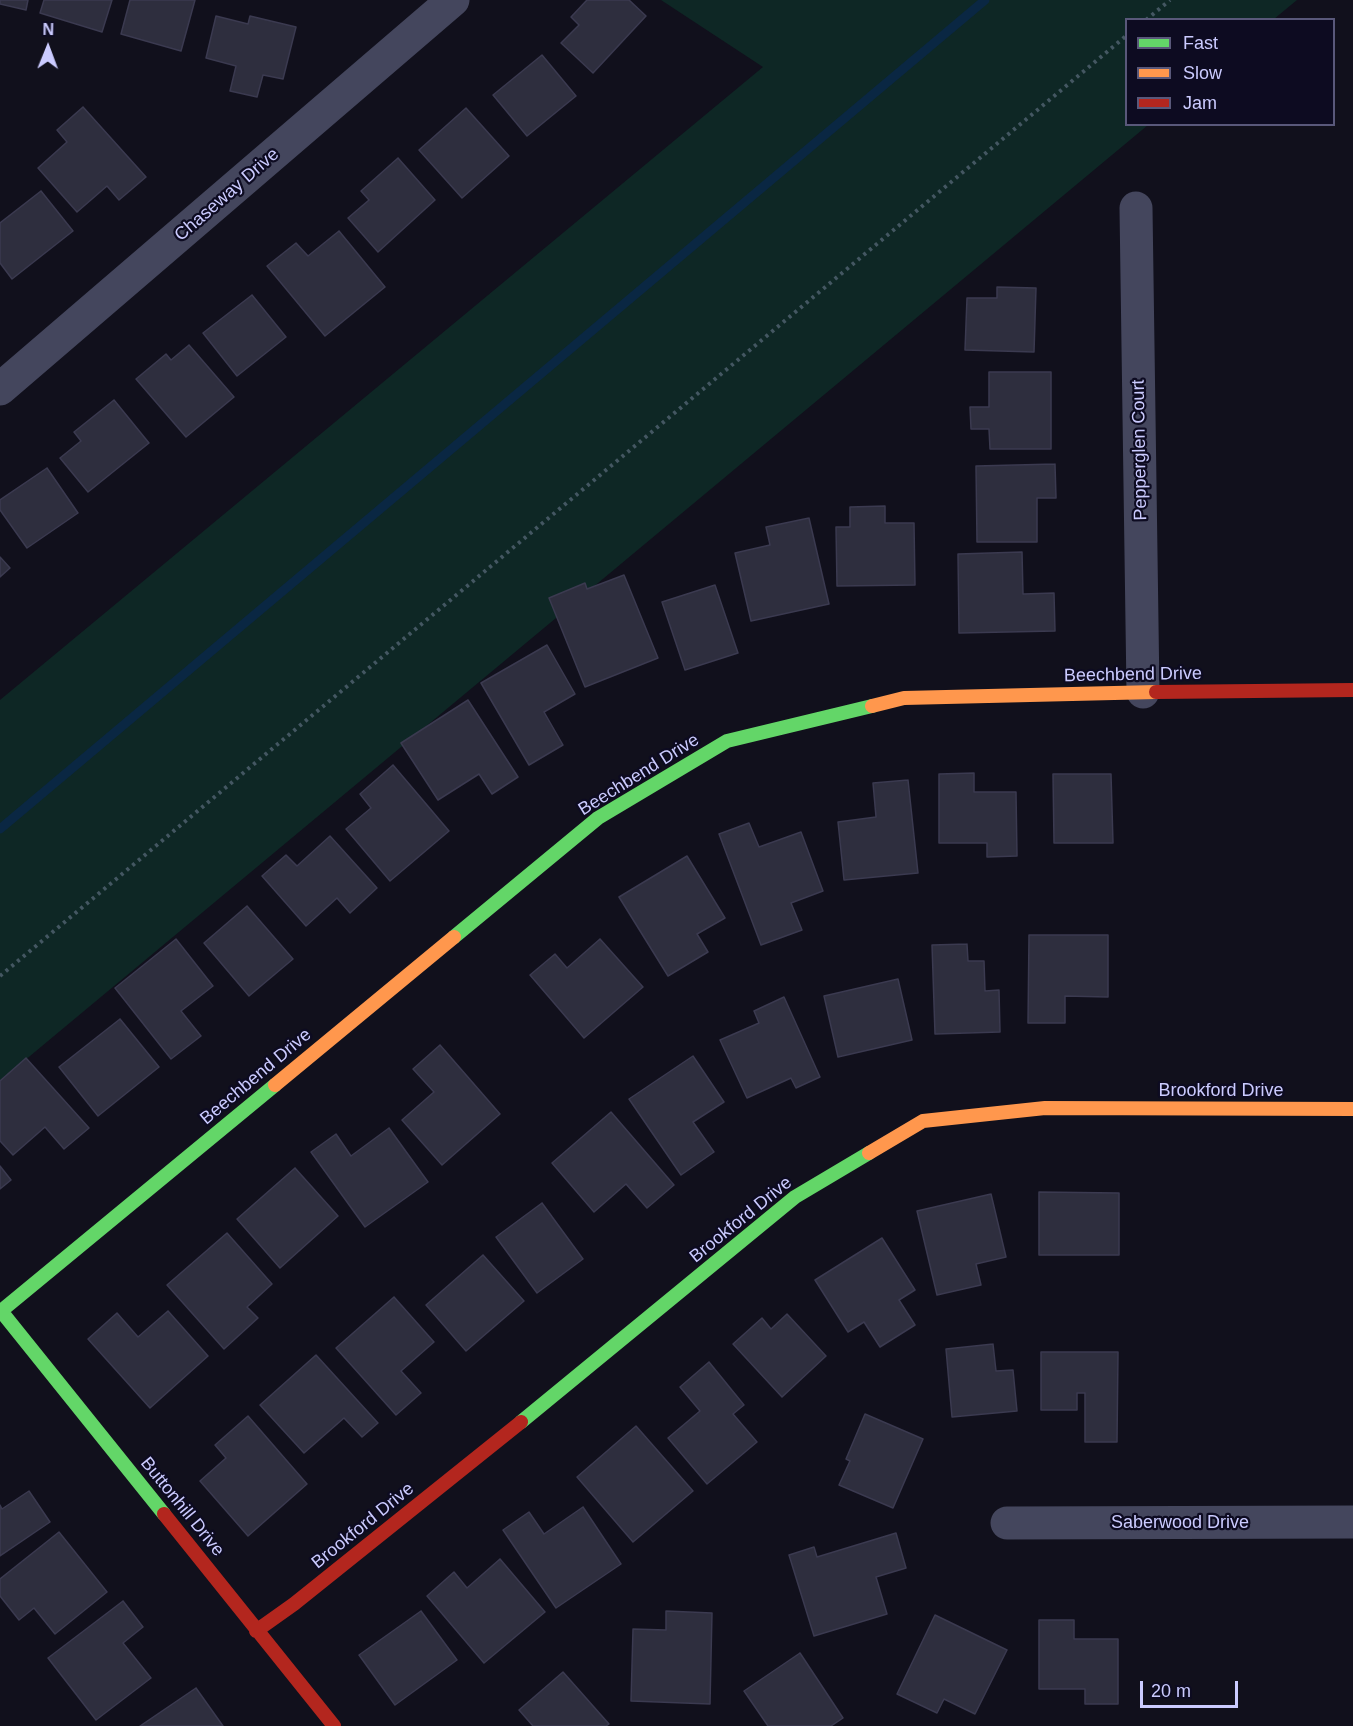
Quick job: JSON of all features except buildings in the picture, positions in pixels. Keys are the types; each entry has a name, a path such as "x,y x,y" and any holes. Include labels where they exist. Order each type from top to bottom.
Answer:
{"street":[{"name":"Chaseway Drive","path":"0,388 453,0"},
{"name":"Pepperglen Court","path":"1136,208 1143,692"},
{"name":"Beechbend Drive","path":"1,1311 598,818 727,741 904,698 1353,690"},
{"name":"Brookford Drive","path":"256,1631 294,1604 590,1366 795,1197 923,1120 1045,1108 1353,1109"},
{"name":"Buttonhill Drive","path":"1,1311 334,1726"},
{"name":"Saberwood Drive","path":"1006,1523 1353,1522"}],"path":[{"path":"1148,18 1170,0"},
{"path":"0,976 1125,37"}],"green space":[{"path":"661,0 1297,0 1275,18 1125,18 1125,126 1147,126 0,1081 0,700 763,67"}],"waterway":[{"path":"0,829 985,0"}],"traffic: fast":[{"path":"454,937 598,818 727,741 872,706"},
{"path":"164,1514 1,1311 275,1085"},
{"path":"521,1422 795,1197 869,1153"}],"traffic: slow":[{"path":"872,706 904,698 1156,692"},
{"path":"275,1085 454,937"},
{"path":"869,1153 923,1121 1045,1108 1353,1109"}],"traffic: jam":[{"path":"1156,692 1353,690"},
{"path":"256,1631 294,1604 521,1422"},
{"path":"164,1514 334,1726"}]}
